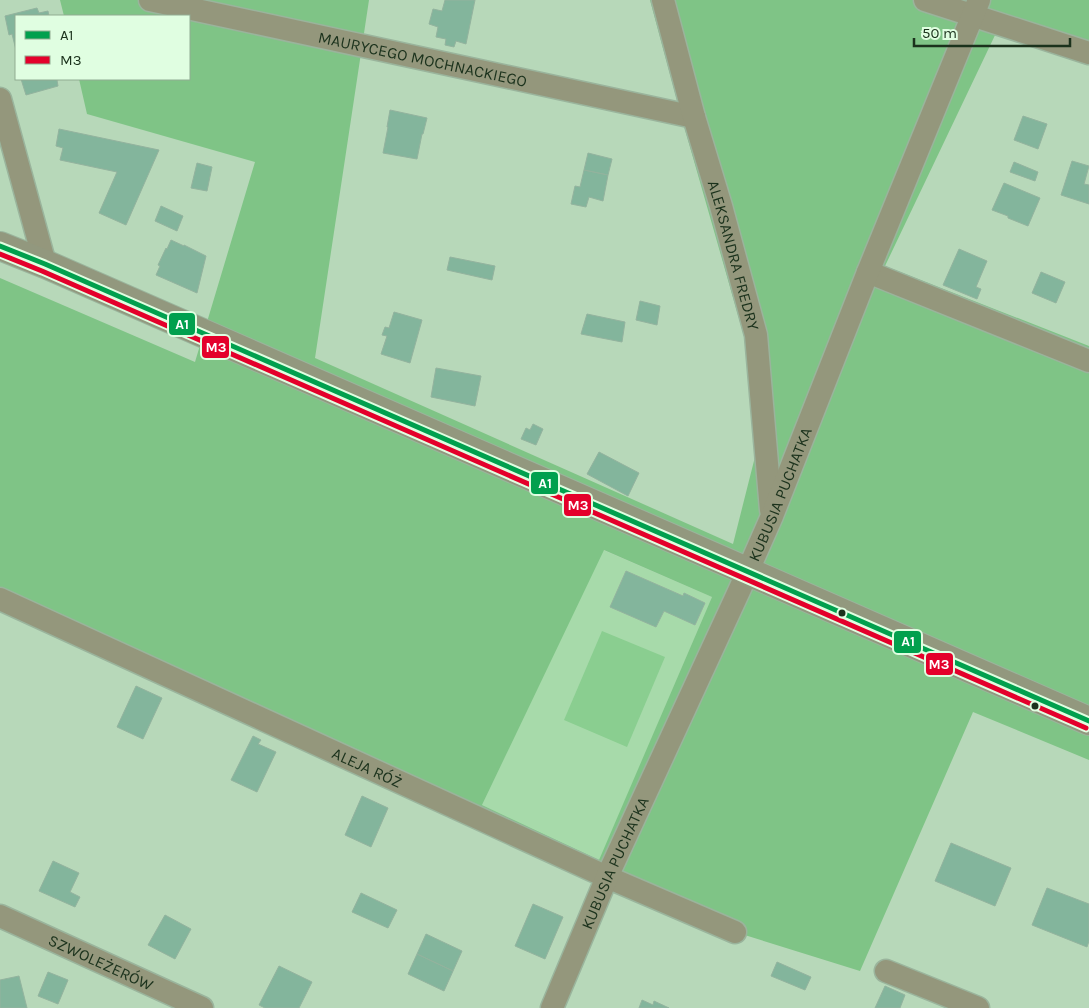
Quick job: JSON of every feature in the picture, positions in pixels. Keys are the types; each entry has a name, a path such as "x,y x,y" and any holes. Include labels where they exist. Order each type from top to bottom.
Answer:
{"street":[{"name":"MAURYCEGO MOCHNACKIEGO","path":"150,0 694,118"},
{"name":"ALEKSANDRA FREDRY","path":"663,0 694,118 721,206 756,335 772,516"},
{"path":"925,0 976,8 1089,53"},
{"name":"KUBUSIA PUCHATKA","path":"552,1008 606,876 748,572 772,516 868,272 976,8"},
{"path":"0,99 46,264"},
{"path":"0,246 46,264 1089,721"},
{"path":"868,272 1089,361"},
{"name":"ALEJA RÓŻ","path":"0,599 606,876 735,932"},
{"name":"SZWOLEŻERÓW","path":"0,916 202,1008"},
{"path":"886,971 978,1008"}],"shaded area":[{"path":"60,0 369,0 315,358 733,544 758,445 744,336 650,0 1089,0 1089,60 997,31 885,266 1089,346 1089,760 973,712 860,971 735,932 0,610 0,278 195,362 255,162 87,114 79,80 190,80 190,15 64,15","holes":["604,550 712,597 599,860 482,805"]},
{"path":"603,550 712,597 599,861 482,805"},
{"path":"602,631 665,657 627,747 564,720"}],"building":[{"path":"445,0 475,0 466,44 456,41 454,47 445,45 446,39 436,37 438,27 429,24 433,9 442,11"},
{"path":"37,8 39,13 48,11 49,15 15,15 15,46 12,34 9,35 5,16"},
{"path":"21,80 57,80 58,86 26,95"},
{"path":"390,110 427,118 417,159 383,153"},
{"path":"1023,116 1047,124 1038,149 1014,140"},
{"path":"59,129 159,150 126,225 99,213 117,172 60,160 63,148 56,146"},
{"path":"588,153 612,159 608,175 584,170"},
{"path":"1072,161 1089,166 1084,184 1089,185 1089,204 1061,195"},
{"path":"1014,162 1038,172 1035,181 1010,172"},
{"path":"197,163 212,167 207,191 191,188"},
{"path":"584,170 608,175 603,201 589,197 586,207 571,204 575,186 580,187"},
{"path":"1004,183 1040,198 1028,226 992,210"},
{"path":"161,206 183,216 177,231 155,221"},
{"path":"171,240 206,256 197,293 156,275 160,266 158,265"},
{"path":"959,249 987,261 976,287 981,289 977,299 943,285"},
{"path":"450,257 495,266 492,280 447,270"},
{"path":"1041,272 1065,282 1056,303 1032,293"},
{"path":"640,301 660,306 657,325 636,320"},
{"path":"394,312 422,320 410,363 381,354 387,336 382,335 385,327 389,328"},
{"path":"587,314 625,322 622,342 581,334"},
{"path":"436,368 481,376 475,406 431,397"},
{"path":"533,424 543,429 536,445 521,439 526,428 530,430"},
{"path":"599,452 639,473 628,496 587,474"},
{"path":"626,571 683,596 684,593 705,603 695,625 664,611 656,627 610,607"},
{"path":"136,686 162,698 143,739 117,727"},
{"path":"253,736 261,740 258,744 276,752 257,792 231,780"},
{"path":"362,796 388,808 371,847 345,835"},
{"path":"951,843 1011,868 995,906 935,881"},
{"path":"53,861 79,873 70,892 80,897 75,907 39,891"},
{"path":"1047,888 1089,904 1089,941 1087,947 1032,925"},
{"path":"361,893 397,910 388,928 352,912"},
{"path":"533,904 563,917 545,959 515,946"},
{"path":"165,915 191,929 175,959 148,945"},
{"path":"426,934 462,951 453,971 417,954"},
{"path":"417,954 453,971 444,991 408,974"},
{"path":"777,962 811,977 805,990 771,976"},
{"path":"279,966 312,982 299,1008 265,1008 259,1005"},
{"path":"48,972 68,980 58,1004 38,996"},
{"path":"19,976 27,1008 0,1008 0,980"},
{"path":"885,986 905,995 900,1008 875,1008"},
{"path":"642,1000 653,1005 654,1001 669,1008 639,1008"}],"transit line":[{"name":"A1","path":"0,246 1089,721"},
{"name":"M3","path":"0,254 1086,728"}]}
